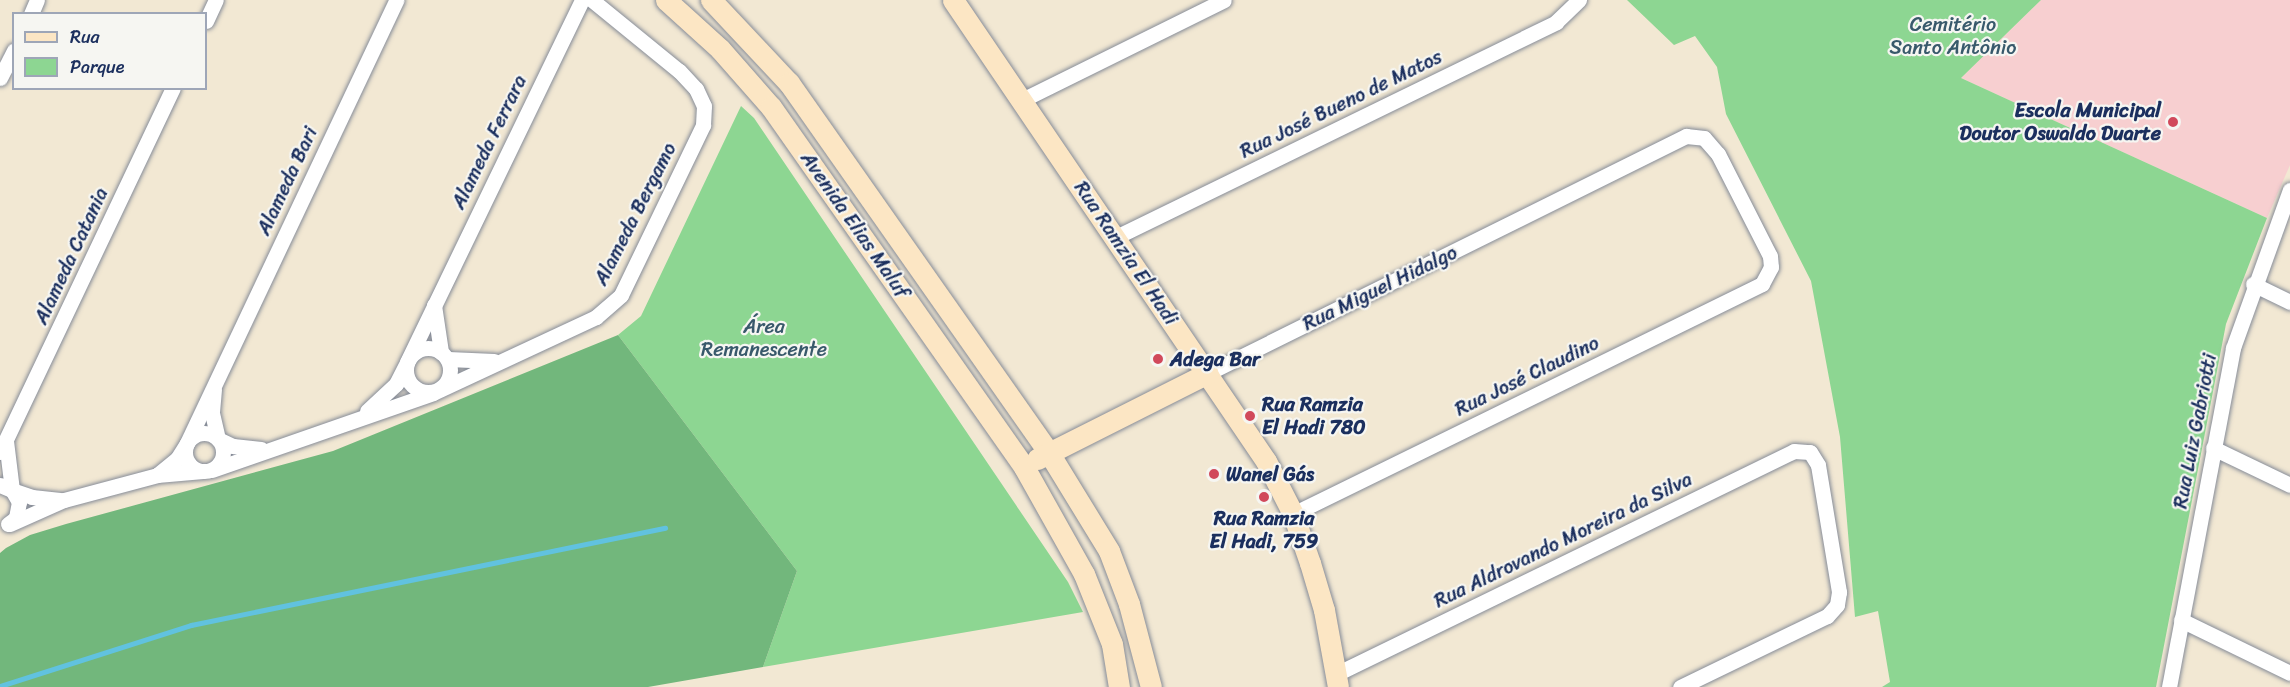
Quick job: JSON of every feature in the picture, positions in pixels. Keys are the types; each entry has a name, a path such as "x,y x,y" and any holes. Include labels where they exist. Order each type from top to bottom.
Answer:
{"street":[{"path":"207,19 216,0"},
{"name":"Alameda Bari","path":"187,443 396,0"},
{"name":"Alameda Ferrara","path":"407,362 434,302 582,0"},
{"name":"Alameda Bergamo","path":"3,526 63,500 157,475 208,471 433,393 596,317 621,295 703,125 704,106 696,89 592,0"},
{"name":"Avenida Elias Maluf","path":"666,0 720,49 771,107 1023,466 1084,574 1112,645 1119,687"},
{"name":"Avenida Elias Maluf","path":"711,0 789,83 1049,453 1109,551 1129,604 1151,687"},
{"name":"Rua Ramzia El Hadi","path":"953,0 1266,461 1293,514 1324,610 1337,680"},
{"path":"1022,100 1224,0"},
{"name":"Rua José Bueno de Matos","path":"1116,237 1556,22 1579,0"},
{"path":"0,78 12,54"},
{"name":"Alameda Catania","path":"3,526 19,511 6,488 3,446 172,90"},
{"name":"Rua Miguel Hidalgo","path":"1049,453 1686,136 1696,136 1712,144"},
{"name":"Rua José Claudino","path":"1293,514 1762,284 1772,267 1712,144"},
{"name":"Rua Luiz Gabriotti","path":"2169,687 2233,348 2253,284 2290,190"},
{"path":"2253,284 2290,302"},
{"path":"434,302 449,378 433,393 416,389 409,382 407,362 422,349 444,355"},
{"name":"Alameda Bergamo","path":"444,355 497,362"},
{"name":"Alameda Bergamo","path":"358,419 382,399 407,362"},
{"name":"Alameda Bari","path":"215,380 212,413 219,439"},
{"path":"199,433 219,439 223,458 208,471 187,461 187,443 199,433"},
{"name":"Alameda Bergamo","path":"219,439 245,448 268,449"},
{"name":"Alameda Bergamo","path":"157,475 177,459 187,443"},
{"path":"2213,448 2290,485"},
{"name":"Rua Aldrovando Moreira da Silva","path":"1337,680 1794,451 1810,452 1818,465 1839,592 1838,605 1827,616 1680,687"},
{"path":"1023,466 1049,453"},
{"name":"Alameda Bergamo","path":"6,488 32,497 63,500"},
{"path":"2181,620 2290,673"}],"shaded area":[{"name":"Escola Municipal Doutor Oswaldo Duarte","path":"2041,0 2290,0 2290,165 2267,218 1961,78"}],"green space":[{"name":"Cemitério Santo Antônio","path":"1627,0 2041,0 1961,78 2267,218 2226,324 2156,687 1882,687 1890,682 1878,611 1855,617 1840,437 1811,281 1726,114 1717,67 1695,36 1674,45"},
{"name":"Área Remanescente","path":"741,106 754,118 1068,582 1083,612 763,667 797,571 618,335 641,316"},
{"path":"618,335 797,571 763,667 648,687 0,687 0,553 6,548 30,535 66,524 333,451"}],"waterway":[{"path":"0,686 191,625 665,528"}],"place":[{"name":"Escola Municipal Doutor Oswaldo Duarte","path":"2173,122"},
{"name":"Adega Bar","path":"1158,359"},
{"name":"Rua Ramzia El Hadi 780","path":"1250,416"},
{"name":"Wanel Gás","path":"1214,474"},
{"name":"Rua Ramzia El Hadi, 759","path":"1264,497"}]}
